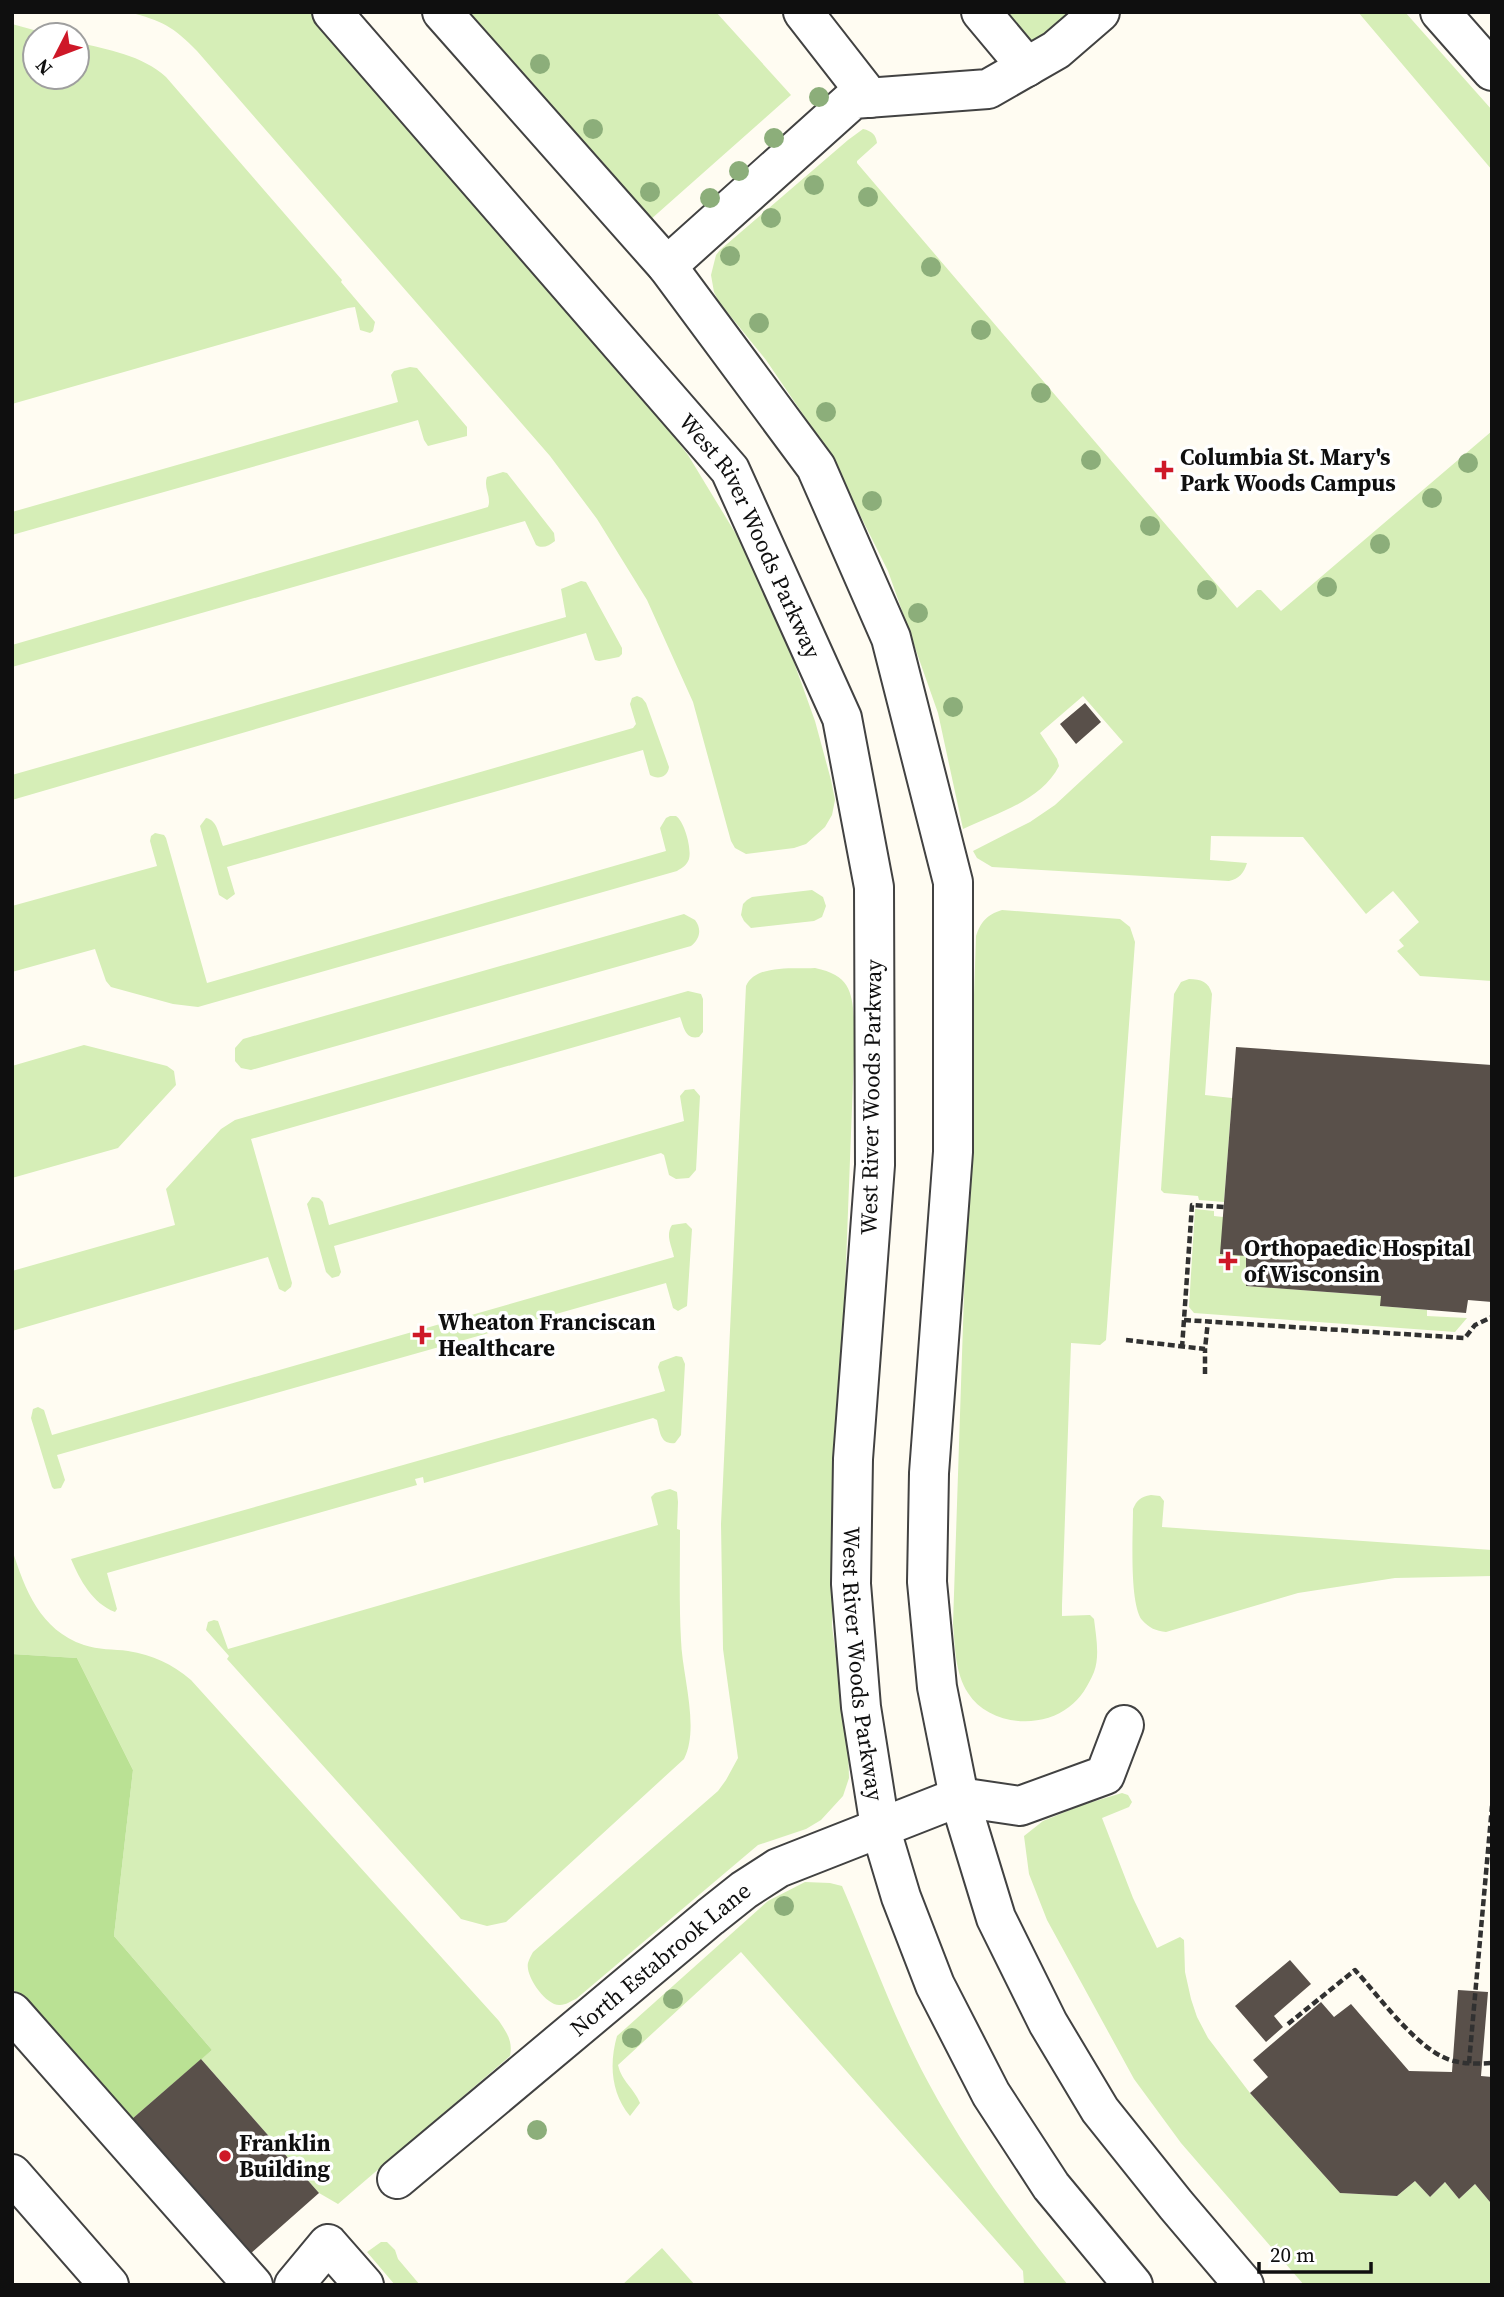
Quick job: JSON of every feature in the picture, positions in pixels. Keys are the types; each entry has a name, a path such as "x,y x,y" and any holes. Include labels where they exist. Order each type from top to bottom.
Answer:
{"street":[{"name":"West River Woods Parkway","path":"332,12 730,470 842,718 874,887 875,1164 853,1459 850,1584 861,1707 880,1827 901,1897 935,1985 990,2094 1051,2186 1133,2285"},
{"path":"442,12 667,266 816,467 891,638 953,881 953,1152 929,1473 927,1582 937,1688 959,1797 996,1918 1048,2023 1100,2110 1244,2285"},
{"path":"803,12 870,98"},
{"path":"981,12 1027,67"},
{"path":"667,266 853,99 988,89 1056,50 1100,12"},
{"path":"1440,12 1492,71"},
{"path":"959,1797 1020,1806 1105,1775 1124,1725"},
{"name":"North Estabrook Lane","path":"397,2179 744,1890 778,1868 959,1797"},
{"path":"12,2012 253,2285"},
{"path":"12,2174 108,2285"},
{"path":"294,2285 328,2244 364,2285"}],"path":[{"path":"1182,1348 1192,1205 1224,1207"},
{"path":"1184,1320 1465,1338 1475,1325 1492,1317"},
{"path":"1205,1374 1208,1321"},
{"path":"1126,1340 1205,1349"},
{"path":"1469,2063 1492,1806"},
{"path":"1288,2024 1355,1970 1419,2041 1453,2061 1492,2063"}],"green space":[{"path":"129,12 310,12 640,392 688,455 742,544 777,615 815,721 835,800 832,815 825,827 806,844 746,854 735,848 693,702 647,600 597,519 550,456 197,51 166,26"},
{"path":"469,12 716,12 791,95 650,220"},
{"path":"999,12 1070,12 1036,41 1027,40"},
{"path":"1358,12 1405,12 1492,110 1492,170"},
{"path":"12,24 21,26 21,91 91,91 91,46 135,58 166,77 342,280 375,322 370,333 360,330 355,307 348,308 12,404"},
{"path":"863,129 873,134 877,143 857,163 1237,608 1257,590 1261,590 1281,611 1492,431 1492,981 1420,976 1397,951 1404,946 1399,940 1419,922 1393,891 1366,914 1303,837 1211,836 1210,860 1247,863 1241,875 1229,881 992,867 977,858 973,851 1030,822 1055,805 1123,742 1083,696 1040,733 1059,766 1051,778 1017,805 963,829 938,713 888,571 813,429 766,360 719,302 711,275 720,250"},
{"path":"417,368 467,427 467,436 428,446 418,420 12,535 12,512 398,402 391,375 394,371"},
{"path":"507,473 554,533 553,543 543,547 536,545 525,521 12,667 12,645 488,507 487,477"},
{"path":"581,581 586,582 622,648 619,657 595,660 586,633 12,800 12,775 566,617 561,589"},
{"path":"637,696 646,703 669,767 662,777 650,775 643,750 227,867 235,894 227,900 219,895 200,826 206,818 216,825 223,846 633,728 636,724 630,704 632,698"},
{"path":"670,816 676,816 682,823 690,854 688,861 677,871 198,1007 173,1004 111,987 106,981 95,949 12,972 12,906 157,866 150,841 155,833 166,838 207,983 666,851 660,828"},
{"path":"812,890 823,897 826,906 822,917 814,921 751,928 741,915 743,904 752,897"},
{"path":"1002,910 1120,919 1130,927 1135,942 1106,1340 1100,1345 1071,1343 1062,1616 1090,1615 1094,1619 1097,1659 1094,1672 1081,1696 1057,1714 1030,1721 1001,1718 977,1704 968,1693 958,1668 953,1624 976,936 985,920"},
{"path":"684,914 695,920 699,927 698,937 691,946 251,1070 241,1068 235,1061 235,1048 243,1039"},
{"path":"815,968 837,976 844,982 851,998 855,1030 832,1626 848,1742 849,1778 843,1796 821,1820 806,1829 758,1845 576,1999 560,2005 554,2004 543,1996 530,1975 528,1963 533,1952 718,1791 738,1758 723,1649 721,1524 746,986 751,979 766,971"},
{"path":"1189,979 1204,982 1212,994 1205,1095 1232,1098 1224,1202 1199,1200 1198,1196 1164,1193 1161,1190 1174,994 1181,982"},
{"path":"688,991 701,994 703,999 703,1032 699,1037 688,1035 680,1017 251,1139 292,1283 285,1292 279,1289 268,1257 12,1331 12,1271 175,1225 166,1189 221,1129 235,1120"},
{"path":"84,1045 167,1066 174,1071 176,1085 118,1148 12,1178 12,1066"},
{"path":"694,1089 700,1096 696,1170 689,1178 676,1179 669,1175 664,1155 661,1153 334,1246 341,1272 339,1276 332,1278 326,1272 307,1204 312,1197 323,1202 329,1225 684,1121 680,1096 685,1090"},
{"path":"1195,1209 1214,1211 1214,1216 1223,1217 1246,1256 1246,1286 1381,1296 1381,1306 1427,1310 1427,1316 1467,1318 1455,1332 1194,1313 1189,1307"},
{"path":"686,1223 692,1229 687,1306 678,1311 673,1308 666,1283 57,1455 65,1480 61,1488 52,1487 31,1418 33,1409 38,1407 44,1410 52,1435 674,1257 669,1237 670,1229 672,1225"},
{"path":"676,1356 682,1357 685,1364 681,1435 675,1443 664,1440 657,1420 653,1418 424,1483 423,1477 415,1479 417,1485 107,1573 117,1609 115,1612 93,1597 71,1559 665,1391 658,1367 660,1362"},
{"path":"670,1489 677,1492 678,1502 681,1640 689,1701 689,1746 684,1759 506,1922 487,1926 461,1919 227,1659 229,1656 206,1630 208,1622 218,1621 228,1649 658,1525 651,1497 655,1493"},
{"path":"1151,1495 1160,1496 1164,1501 1162,1527 1492,1550 1492,1576 1395,1578 1298,1593 1166,1632 1159,1631 1142,1620 1133,1584 1133,1509 1139,1499"},
{"path":"12,1549 36,1607 56,1629 89,1647 128,1651 154,1658 177,1669 191,1680 507,2033 511,2046 510,2056 338,2204 319,2193 201,2059 212,2050 114,1936 133,1770 77,1658 12,1654"},
{"path":"12,1654 77,1658 133,1770 114,1936 212,2050 132,2119 12,1988"},
{"path":"1122,1793 1128,1795 1132,1802 1129,1807 1102,1818 1133,1898 1157,1948 1180,1937 1184,1940 1185,1972 1191,1999 1208,2038 1250,2093 1340,2193 1397,2196 1415,2181 1430,2197 1445,2182 1459,2199 1475,2184 1490,2202 1492,2201 1492,2285 1304,2285 1181,2143 1134,2079 1047,1920 1029,1874 1024,1836 1043,1821"},
{"path":"805,1882 842,1886 904,2034 943,2109 993,2187 1068,2285 1024,2285 1023,2271 741,1952 618,2065 640,2103 630,2116 624,2107 613,2078 617,2036 768,1901"},
{"path":"381,2242 387,2242 395,2250 398,2259 420,2285 395,2285 367,2252"},
{"path":"662,2248 695,2285 622,2285"}],"building":[{"path":"1085,703 1101,722 1076,744 1060,724"},
{"path":"1236,1047 1492,1065 1492,1302 1468,1300 1466,1313 1380,1306 1381,1296 1246,1286 1246,1256 1220,1254"},
{"path":"1290,1960 1311,1984 1274,2016 1283,2027 1266,2042 1235,2006"},
{"path":"1458,1990 1488,1992 1481,2076 1492,2077 1492,2201 1490,2202 1475,2184 1459,2199 1445,2182 1430,2197 1415,2181 1397,2196 1340,2193 1250,2093 1268,2077 1253,2060 1321,2002 1334,2017 1351,2004 1409,2071 1452,2072"},
{"name":"Franklin Building","path":"201,2059 319,2193 250,2254 132,2119"}],"place":[{"name":"Columbia St. Mary's Park Woods Campus","path":"1164,470"},
{"name":"Orthopaedic Hospital of Wisconsin","path":"1228,1261"},
{"name":"Wheaton Franciscan Healthcare","path":"422,1335"},
{"name":"Franklin Building","path":"225,2156"}]}
